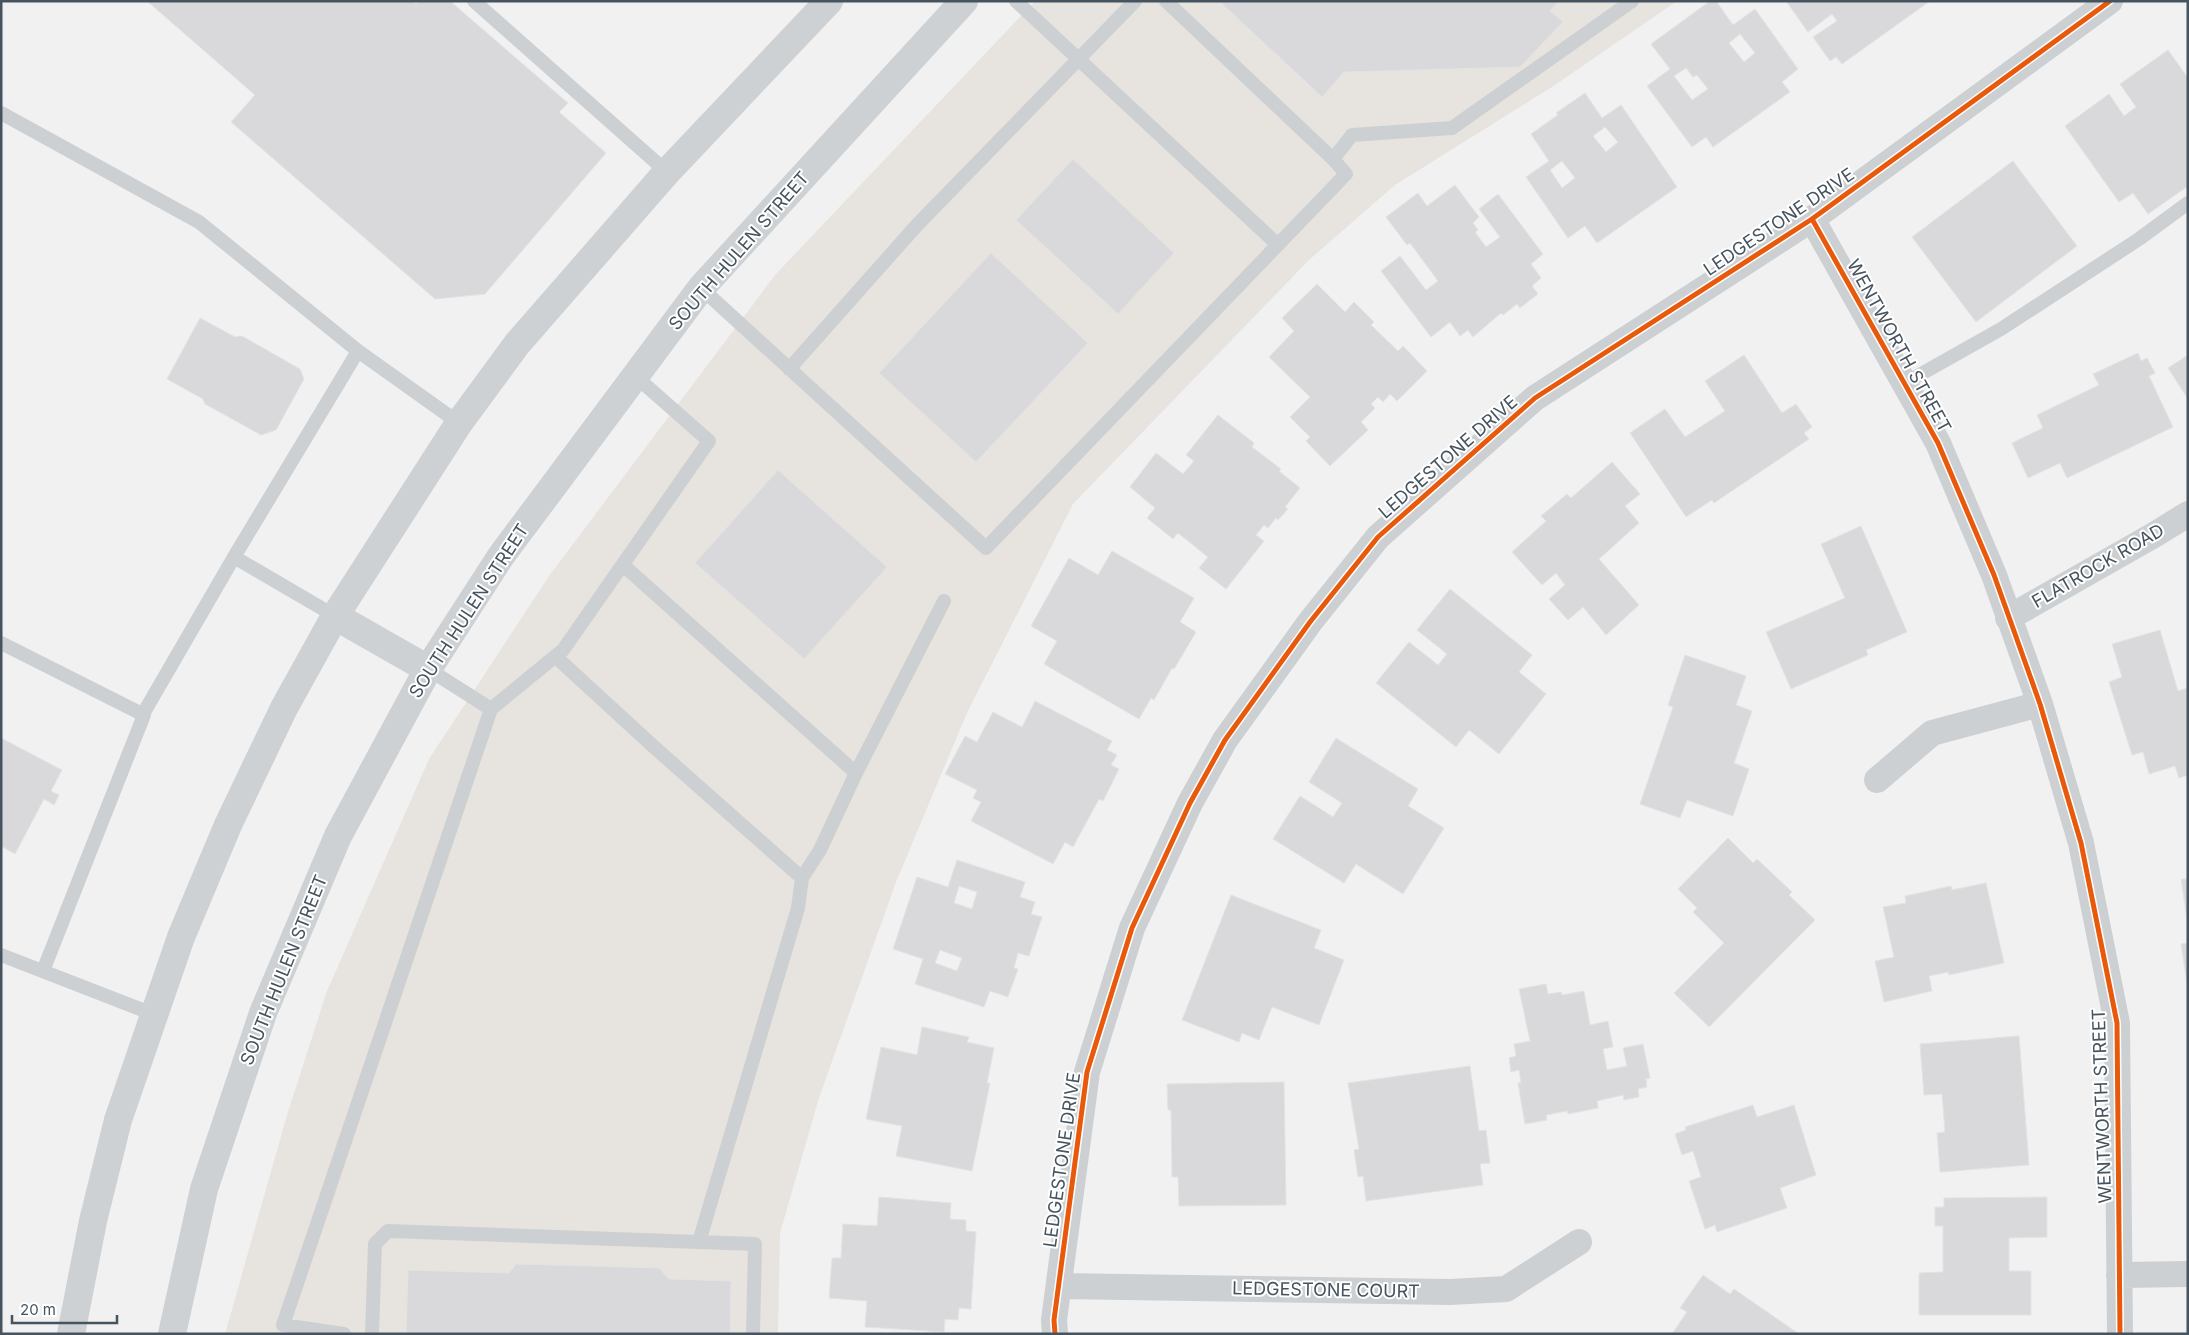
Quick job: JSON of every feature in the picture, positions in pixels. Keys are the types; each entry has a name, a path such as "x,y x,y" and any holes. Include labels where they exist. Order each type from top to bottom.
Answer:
{"main road":[{"path":"71,1334 94,1221 118,1120 153,1014 181,938 228,826 284,708 336,616 459,423 517,344 667,172 829,1"},
{"name":"SOUTH HULEN STREET","path":"172,1334 204,1189 263,1014 338,836 428,669 501,556 634,375 701,288 964,1"},
{"path":"336,616 428,669"}],"street":[{"name":"LEDGESTONE DRIVE","path":"1055,1334 1059,1286 1087,1072 1132,928 1190,803 1225,740 1310,622 1378,537 1535,398 1812,219 2110,1"},
{"name":"WENTWORTH STREET","path":"1812,219 1938,443 1994,575 2040,704 2081,844 2116,1023 2120,1334"},
{"name":"FLATROCK ROAD","path":"2008,618 2188,514"},
{"path":"1877,780 1932,733 2040,704"},
{"name":"LEDGESTONE COURT","path":"1059,1286 1450,1292 1506,1289 1579,1242"},
{"path":"2120,1275 2188,1274"}],"lane":[{"path":"474,1 667,172"},
{"path":"1016,1 1277,244"},
{"path":"789,369 917,226 1134,1"},
{"path":"701,288 986,548 1346,174 1333,159 1166,1"},
{"path":"1333,159 1352,135 1452,128 1632,1"},
{"path":"1,113 200,222 358,351 459,423"},
{"path":"1904,383 2001,329 2139,239 2188,203"},
{"path":"43,971 143,714 234,557 358,351"},
{"path":"344,1334 283,1324 490,709 563,650 709,441 634,375"},
{"path":"234,557 336,616"},
{"path":"622,566 856,773"},
{"path":"699,1242 798,908 802,878 820,850 856,773 944,601"},
{"path":"1,643 143,714"},
{"path":"556,657 802,878"},
{"path":"428,669 490,709"},
{"path":"1,955 153,1014"},
{"path":"372,1334 375,1244 388,1230 755,1244 752,1334"}],"shaded area":[{"path":"1035,1 1677,1 1552,87 1395,185 1309,260 1073,504 967,713 896,882 819,1098 780,1233 778,1334 225,1334 287,1115 327,991 429,759 549,576 775,275"}],"building":[{"path":"147,1 413,1 416,4 419,1 450,1 568,103 559,112 606,153 485,294 435,299 231,122 255,95"},
{"path":"1219,1 1559,1 1550,11 1563,22 1520,67 1344,72 1322,97"},
{"path":"1710,1 1716,1 1733,25 1755,9 1798,69 1782,82 1790,92 1713,147 1706,137 1692,147 1647,86 1670,69 1651,44","holes":["1740,34 1755,53 1744,62 1729,43","1686,68 1693,77 1697,75 1708,89 1692,100 1674,76"]},
{"path":"1786,1 1930,1 1842,64 1836,57 1830,61 1813,37 1837,21 1832,14 1808,32"},
{"path":"2168,50 2188,78 2188,186 2148,214 2133,193 2119,202 2065,126 2109,94 2124,116 2136,107 2120,84"},
{"path":"1585,93 1602,118 1621,105 1677,187 1597,243 1585,226 1568,238 1526,177 1549,161 1531,134 1558,115 1556,113","holes":["1605,127 1618,142 1606,152 1593,136","1562,161 1575,178 1562,188 1550,170"]},
{"path":"1073,159 1174,253 1118,314 1016,220"},
{"path":"2013,161 2077,246 1976,322 1912,237"},
{"path":"1455,185 1479,217 1473,223 1478,230 1475,232 1486,247 1500,237 1479,209 1498,194 1543,254 1531,264 1541,278 1532,286 1538,294 1520,308 1517,304 1503,315 1501,313 1473,337 1468,330 1460,336 1450,322 1431,337 1381,271 1400,256 1426,290 1438,281 1410,243 1407,245 1386,217 1418,193 1427,206"},
{"path":"991,253 1088,343 976,462 879,373"},
{"path":"1317,284 1345,312 1354,302 1374,322 1371,325 1398,351 1403,346 1427,371 1397,401 1390,394 1383,402 1378,397 1371,404 1375,408 1361,422 1368,430 1330,466 1306,441 1310,437 1290,417 1310,397 1269,357 1294,331 1282,318"},
{"path":"200,318 235,337 242,336 300,369 304,379 276,430 261,435 205,404 203,399 167,379"},
{"path":"2138,353 2141,361 2147,358 2155,373 2149,376 2173,427 2067,478 2060,463 2028,478 2012,443 2043,428 2037,415 2099,385 2093,374"},
{"path":"1744,355 1782,413 1796,404 1812,427 1804,433 1809,439 1714,503 1712,500 1686,517 1630,433 1665,409 1685,437 1725,411 1705,381"},
{"path":"2188,355 2188,399 2168,368"},
{"path":"1218,415 1254,443 1252,447 1281,469 1279,471 1300,488 1285,507 1288,509 1278,520 1276,518 1268,528 1264,525 1256,535 1264,541 1226,589 1199,568 1208,557 1178,533 1173,539 1147,518 1155,508 1130,487 1156,453 1183,474 1194,461 1186,455"},
{"path":"1612,462 1640,494 1625,506 1639,523 1599,559 1639,605 1606,635 1583,607 1568,620 1549,599 1565,585 1556,573 1542,585 1512,552 1546,521 1541,516 1567,494 1571,498"},
{"path":"778,470 887,567 804,659 695,563"},
{"path":"1861,526 1907,632 1866,650 1868,655 1791,689 1766,632 1845,598 1821,544"},
{"path":"1112,551 1194,598 1180,622 1196,632 1174,669 1172,668 1154,700 1151,698 1139,719 1044,664 1057,641 1031,626 1069,558 1098,575"},
{"path":"1450,589 1532,655 1519,672 1546,694 1499,754 1469,730 1456,747 1376,683 1409,642 1438,665 1447,654 1417,630"},
{"path":"2160,630 2178,691 2188,688 2188,775 2179,778 2175,766 2149,774 2143,752 2132,755 2109,682 2122,677 2112,644"},
{"path":"1685,655 1746,676 1736,705 1752,711 1734,763 1749,769 1733,816 1687,800 1680,818 1640,804 1673,707 1668,705"},
{"path":"1035,701 1112,741 1107,750 1117,755 1111,765 1119,769 1103,801 1099,799 1073,847 1065,842 1053,864 971,821 981,802 973,798 977,790 945,774 965,736 977,742 993,712 1022,727"},
{"path":"1,738 62,770 51,791 59,795 54,805 44,799 15,854 1,846"},
{"path":"1336,738 1418,789 1408,806 1444,828 1403,894 1356,864 1344,883 1273,839 1300,796 1333,817 1342,803 1309,782"},
{"path":"1728,838 1753,863 1757,859 1792,892 1789,895 1815,920 1709,1027 1674,993 1724,943 1693,912 1697,908 1678,889"},
{"path":"957,860 1025,882 1020,897 1035,902 1031,914 1042,917 1029,956 1018,953 1014,968 1018,969 1008,997 990,991 984,1007 915,984 923,959 893,949 917,877 948,887","holes":["959,886 977,892 972,909 954,903","940,950 962,958 957,971 935,963"]},
{"path":"2181,879 2188,879 2188,925"},
{"path":"1986,883 2004,963 1949,975 1948,972 1929,976 1932,991 1884,1002 1875,961 1894,957 1883,907 1906,903 1905,896 1951,886 1952,890"},
{"path":"1231,895 1321,930 1314,948 1344,960 1319,1025 1272,1007 1259,1040 1242,1033 1239,1042 1182,1020"},
{"path":"2188,943 2188,989 2181,944"},
{"path":"1546,984 1548,994 1561,992 1562,995 1584,991 1590,1025 1608,1021 1613,1047 1603,1049 1607,1070 1627,1066 1623,1048 1643,1044 1650,1078 1646,1079 1647,1087 1638,1089 1639,1097 1624,1100 1623,1095 1597,1101 1598,1108 1568,1114 1567,1111 1546,1115 1547,1120 1525,1124 1518,1083 1521,1083 1519,1070 1511,1072 1509,1058 1516,1056 1514,1044 1530,1041 1519,989"},
{"path":"922,1027 969,1037 967,1042 994,1048 987,1083 990,1083 972,1171 896,1156 902,1126 866,1119 881,1047 917,1055"},
{"path":"2019,1036 2029,1165 1940,1172 1937,1133 1945,1132 1942,1094 1924,1095 1920,1044"},
{"path":"1470,1066 1479,1131 1486,1130 1490,1163 1480,1164 1483,1185 1366,1201 1363,1176 1358,1177 1354,1150 1359,1149 1348,1083"},
{"path":"1284,1082 1286,1205 1179,1206 1178,1177 1172,1177 1171,1110 1168,1110 1167,1084"},
{"path":"1753,1105 1757,1117 1794,1105 1816,1175 1780,1188 1787,1208 1717,1232 1715,1225 1705,1229 1689,1181 1701,1177 1693,1151 1682,1155 1675,1134 1686,1130 1685,1127"},
{"path":"879,1197 951,1203 950,1219 966,1220 966,1231 976,1232 971,1309 959,1308 958,1320 945,1319 944,1332 865,1327 867,1301 829,1298 832,1258 841,1258 843,1224 877,1226"},
{"path":"2047,1197 2047,1237 2009,1238 2009,1271 2031,1271 2031,1315 1919,1315 1919,1273 1943,1272 1943,1226 1935,1226 1935,1207 1944,1207 1944,1198"},
{"path":"516,1264 659,1268 669,1279 731,1281 730,1334 406,1334 408,1270 509,1273"},
{"path":"1703,1275 1730,1294 1734,1289 1799,1334 1672,1334 1687,1312 1680,1308"}],"cycle path":[{"path":"1055,1334 1054,1320 1087,1072 1132,928 1190,803 1225,740 1310,622 1378,537 1535,398 1812,219 2110,1"},
{"path":"1812,219 1938,443 1994,575 2040,704 2081,843 2117,1023 2120,1334"}]}
